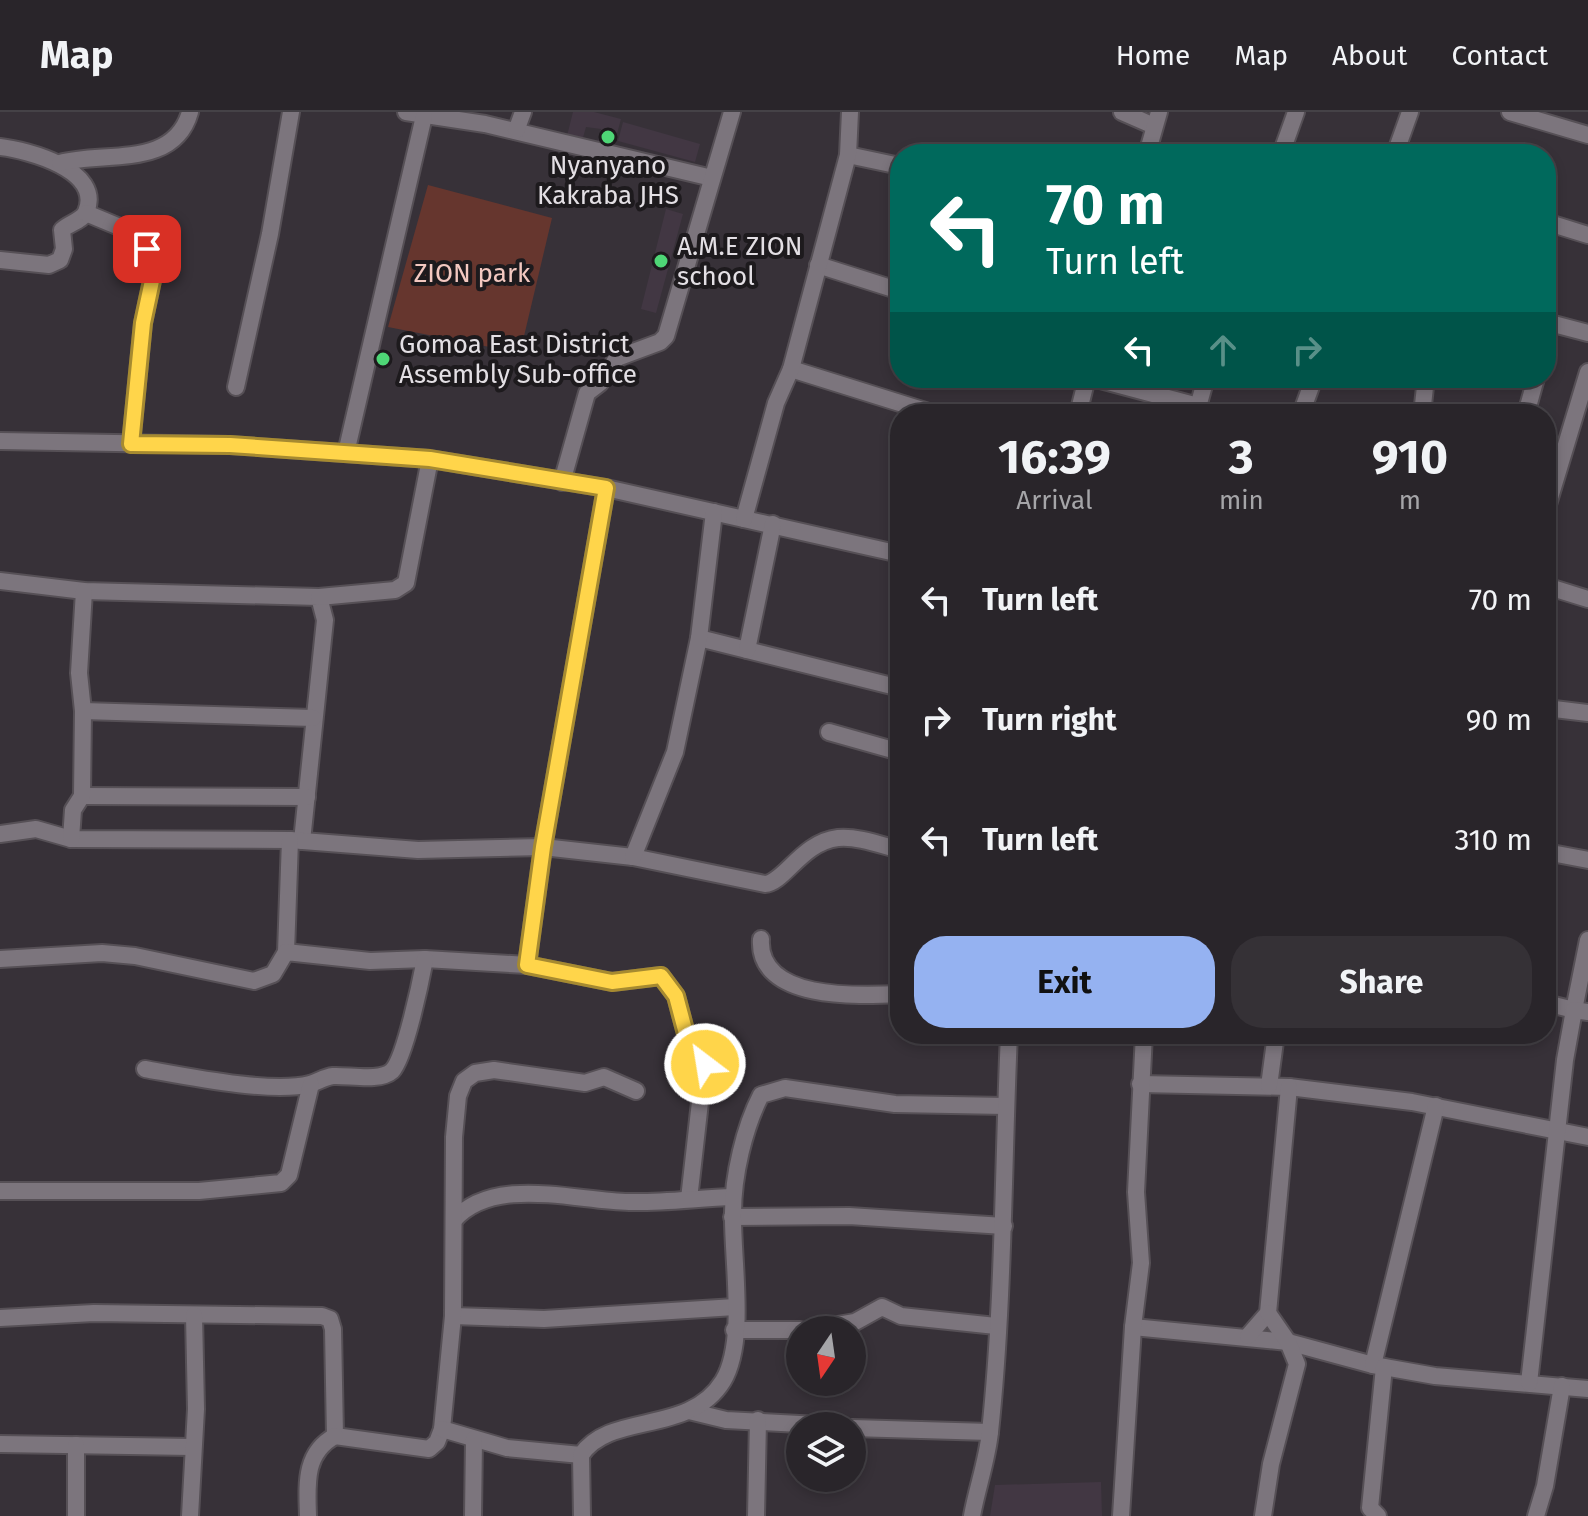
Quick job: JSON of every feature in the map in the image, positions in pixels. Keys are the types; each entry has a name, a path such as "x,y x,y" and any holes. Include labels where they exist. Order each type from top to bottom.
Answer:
{"street":[{"path":"60,163 155,150 179,137 190,112"},
{"path":"236,387 270,234 291,112"},
{"path":"395,112 418,140"},
{"path":"406,112 516,131 712,178"},
{"path":"516,131 523,112"},
{"path":"562,482 587,393 600,383 617,358 660,342 666,336 730,119 744,112"},
{"path":"744,519 776,403 791,369 848,155 850,112"},
{"path":"1122,112 1156,119 1150,144"},
{"path":"1285,144 1296,112"},
{"path":"1399,144 1410,112"},
{"path":"1510,112 1588,135"},
{"path":"346,453 424,116"},
{"path":"0,147 21,149 60,163 87,192 86,213"},
{"path":"848,155 890,164"},
{"path":"0,260 57,263 63,255 62,230 86,213"},
{"path":"86,213 134,233 142,240 151,263 153,276 143,323 131,444"},
{"path":"1556,225 1588,235"},
{"path":"818,265 890,288"},
{"path":"1556,324 1588,333"},
{"path":"791,369 903,404"},
{"path":"1556,478 1588,372"},
{"path":"1123,388 1177,404"},
{"path":"0,441 230,445 430,459 606,488 890,552"},
{"path":"0,581 84,591 319,597 395,590 406,583 430,459"},
{"path":"527,965 543,847 606,488"},
{"path":"633,857 675,752 699,638 714,512"},
{"path":"747,650 773,524"},
{"path":"1556,589 1588,599"},
{"path":"71,839 73,810 82,796 83,711 79,673 84,591"},
{"path":"0,959 102,953 135,956 254,981 273,974 286,952 296,841 307,797 325,620 319,597"},
{"path":"699,638 890,686"},
{"path":"1556,709 1588,713"},
{"path":"83,711 313,718"},
{"path":"829,732 890,749"},
{"path":"82,796 307,797"},
{"path":"0,834 36,829 71,839 296,841 418,850 543,847 633,857 765,884 775,881 806,849 830,840 847,838 890,848"},
{"path":"1556,854 1588,860"},
{"path":"761,939 760,956 766,965 805,989 848,996 890,994"},
{"path":"1529,1383 1555,1129 1570,1030 1581,1011 1588,940"},
{"path":"286,952 370,961 425,959 527,965 612,982 652,975 668,982 680,1006 689,1045 702,1052 705,1058 689,1199"},
{"path":"145,1069 230,1082 311,1084 328,1076 384,1076 391,1072 409,1028 425,959"},
{"path":"1556,1005 1581,1011"},
{"path":"1570,1030 1588,1021"},
{"path":"972,1516 990,1432 1004,1226 1009,1044"},
{"path":"1121,1516 1141,1248 1136,1192 1143,1044"},
{"path":"1269,1086 1275,1044"},
{"path":"308,1516 312,1457 317,1449 335,1436 425,1450 434,1446 442,1429 453,1316 454,1220 462,1199 458,1096 464,1081 475,1073 494,1070 590,1083 604,1077 636,1091"},
{"path":"0,1191 199,1191 281,1183 289,1175 311,1084"},
{"path":"1140,1084 1289,1087 1436,1106 1588,1137"},
{"path":"1248,1336 1268,1313 1289,1087"},
{"path":"582,1516 581,1455 586,1447 607,1434 672,1419 689,1411 721,1384 730,1366 735,1307 733,1197 756,1104 761,1095 772,1089 785,1088 895,1104 1006,1106"},
{"path":"1378,1516 1370,1508 1378,1366 1436,1106"},
{"path":"462,1199 517,1194 632,1202 733,1197"},
{"path":"732,1217 849,1216 1004,1226"},
{"path":"453,1316 544,1319 735,1307"},
{"path":"866,1316 882,1307 901,1316 996,1326"},
{"path":"0,1318 94,1313 313,1315 330,1319 334,1338 335,1436"},
{"path":"1263,1516 1271,1464 1297,1364 1288,1342 1268,1313"},
{"path":"190,1516 196,1409 194,1315"},
{"path":"1133,1327 1288,1342 1378,1366 1435,1376 1588,1389"},
{"path":"734,1330 786,1330"},
{"path":"1297,1364 1326,1352"},
{"path":"1536,1516 1545,1486 1562,1386"},
{"path":"689,1411 710,1418 786,1422"},
{"path":"756,1516 758,1420"},
{"path":"866,1428 990,1432"},
{"path":"442,1429 507,1448 581,1455"},
{"path":"473,1516 474,1439"},
{"path":"0,1444 192,1447"},
{"path":"76,1445 76,1516"}],"shaded area":[{"name":"Nyanyano Kakraba JHS","path":"573,112 594,112 621,119 611,156 596,151 601,129 586,127 580,148 565,144"},
{"name":"A.M.E ZION school","path":"623,122 700,144 695,162 618,141"},
{"name":"A.M.E ZION school","path":"666,209 683,214 656,313 641,309"},
{"path":"1101,1482 1102,1516 990,1516 995,1485"}],"green space":[{"name":"ZION park","path":"428,185 552,218 520,353 388,327"}],"place":[{"name":"Nyanyano Kakraba JHS","path":"608,137"},
{"name":"A.M.E ZION school","path":"661,261"},
{"name":"Gomoa East District Assembly Sub-office","path":"383,359"}],"route":[{"path":"147,249 153,276 143,323 131,444 230,445 430,459 606,488 543,847 527,965 612,982 633,977 661,976 676,996 689,1045 702,1052 705,1064"}]}
